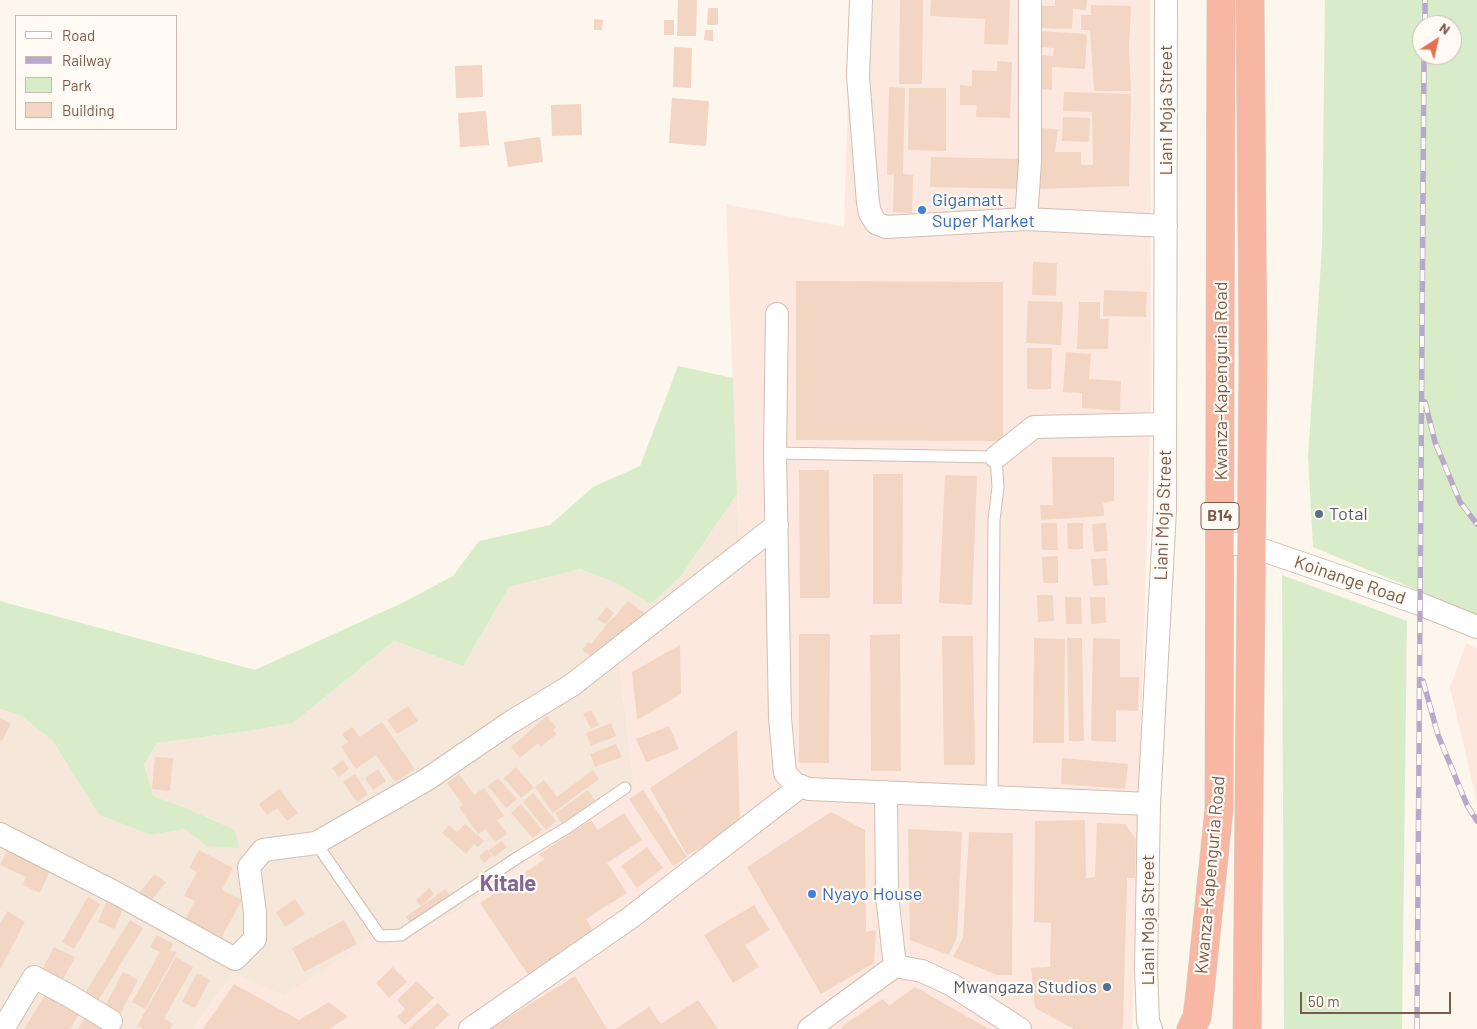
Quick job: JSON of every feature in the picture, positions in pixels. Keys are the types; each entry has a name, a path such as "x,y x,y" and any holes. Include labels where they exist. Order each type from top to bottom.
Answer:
{"highway":[{"name":"Kwanza-Kapenguria Road","path":"1191,1029 1196,1016 1200,992 1219,809 1221,0"},
{"name":"Kwanza-Kapenguria Road","path":"1247,1029 1253,350 1250,0"}],"street":[{"path":"861,0 858,76 868,203 870,213 876,223 886,227 1026,219 1166,226"},
{"path":"1026,219 1030,162 1030,0"},
{"name":"Liani Moja Street","path":"1151,1029 1148,1021 1146,969 1149,804 1165,510 1166,0"},
{"path":"777,314 775,453 781,727 785,772 795,784 808,789 1149,804"},
{"path":"996,457 1034,427 1165,424"},
{"path":"0,834 118,894 234,959 255,939 255,914 249,867 263,850 316,843 426,780 511,722 572,685 777,526"},
{"name":"Koinange Road","path":"1220,542 1251,546 1420,604 1477,627"},
{"path":"470,1029 630,918 801,786"},
{"path":"886,792 887,896 895,966"},
{"path":"809,1029 895,966 922,971 952,985 1020,1029"},
{"path":"3,1029 34,977 111,1021"}],"lane":[{"path":"775,453 996,457 998,487 994,520 992,797"},
{"path":"316,843 380,936 401,935 625,788"}],"shaded area":[{"path":"851,0 1150,0 1151,397 1132,1029 194,1029 232,972 284,996 371,938 388,946 455,913 634,786 619,661 740,571 726,204 844,227"},
{"path":"737,494 740,571 619,661 634,786 455,913 387,946 371,939 284,996 232,973 194,1029 0,1029 0,709 21,716 52,740 99,815 151,835 185,829 206,846 235,830 191,810 153,796 144,764 157,743 249,731 293,723 394,641 463,666 509,587 580,569 616,583 651,604 681,576"},
{"path":"1466,643 1477,648 1477,802 1450,688"}],"green space":[{"path":"1325,0 1477,0 1477,615 1313,547 1308,456 1322,247"},
{"path":"678,366 733,378 737,494 681,576 651,604 616,583 580,569 509,587 463,666 394,641 293,723 249,731 157,743 144,764 153,796 191,810 235,830 239,848 206,846 185,829 151,835 99,815 52,740 21,716 0,709 0,601 255,670 402,603 453,576 479,541 550,525 593,487 640,466"},
{"path":"1282,575 1407,621 1402,1029 1284,1029"}],"building":[{"path":"678,0 697,0 696,36 677,36"},
{"path":"900,0 923,0 922,84 899,84"},
{"path":"931,0 1010,0 1008,45 984,44 985,19 930,16"},
{"path":"1055,0 1087,0 1086,10 1073,9 1072,29 1040,28 1040,6 1055,6"},
{"path":"1091,5 1131,6 1129,47 1131,91 1094,91 1090,30 1081,30 1081,15 1091,15"},
{"path":"708,8 718,8 718,25 707,25"},
{"path":"594,19 603,20 602,30 594,30"},
{"path":"664,20 674,20 674,35 664,35"},
{"path":"705,30 713,30 713,41 704,40"},
{"path":"1039,31 1087,34 1085,69 1052,67 1052,90 1038,89 1040,55 1053,56 1054,48 1038,47"},
{"path":"674,47 692,48 691,88 673,87"},
{"path":"997,61 1012,62 1010,118 976,117 977,105 960,105 960,85 972,86 972,70 997,71"},
{"path":"482,65 483,97 456,98 455,66"},
{"path":"889,87 905,88 903,174 913,175 912,213 893,212 894,174 887,175"},
{"path":"909,88 946,88 946,151 908,150"},
{"path":"1064,92 1131,94 1129,186 1040,189 1040,128 1058,129 1055,152 1081,152 1081,165 1093,165 1092,112 1063,111"},
{"path":"672,98 709,101 706,146 669,143"},
{"path":"581,104 582,135 552,136 551,105"},
{"path":"486,111 489,145 460,147 458,113"},
{"path":"1063,117 1090,118 1089,142 1062,141"},
{"path":"540,137 543,162 508,167 504,142"},
{"path":"931,157 1022,159 1022,189 930,187"},
{"path":"1033,262 1057,263 1056,296 1032,295"},
{"path":"796,281 1003,282 1003,441 796,440"},
{"path":"1104,290 1147,292 1146,317 1103,316"},
{"path":"1028,301 1063,302 1061,345 1026,343"},
{"path":"1079,302 1100,302 1100,319 1109,319 1108,349 1077,349"},
{"path":"1027,348 1052,348 1051,389 1027,389"},
{"path":"1066,352 1091,354 1089,379 1121,381 1120,411 1082,408 1082,393 1063,392"},
{"path":"1052,457 1114,457 1114,501 1103,503 1104,516 1041,520 1040,505 1053,505"},
{"path":"799,470 829,470 830,598 800,598"},
{"path":"873,474 903,474 902,604 873,604"},
{"path":"945,475 977,476 972,605 939,603"},
{"path":"1041,523 1057,523 1058,550 1042,550"},
{"path":"1067,523 1083,523 1083,549 1068,549"},
{"path":"1106,523 1108,551 1094,552 1092,524"},
{"path":"1058,556 1058,583 1043,583 1042,557"},
{"path":"1106,558 1108,585 1093,586 1091,559"},
{"path":"1037,595 1053,595 1054,621 1038,622"},
{"path":"1065,597 1081,597 1082,624 1066,624"},
{"path":"1090,597 1105,597 1106,623 1091,624"},
{"path":"628,601 644,613 614,651 597,661 582,650 588,642 591,644"},
{"path":"607,607 614,613 605,624 597,619"},
{"path":"799,634 830,634 829,763 799,763"},
{"path":"900,634 901,771 871,771 870,635"},
{"path":"942,636 973,636 975,765 944,765"},
{"path":"1034,638 1065,639 1064,743 1033,743"},
{"path":"1067,638 1082,638 1084,741 1069,741"},
{"path":"1093,638 1120,639 1120,677 1139,677 1138,711 1116,710 1116,742 1091,741"},
{"path":"680,645 681,694 637,720 632,672"},
{"path":"408,706 418,721 397,734 387,720"},
{"path":"591,710 599,725 591,729 583,714"},
{"path":"547,716 556,727 553,730 556,734 541,747 538,743 520,758 511,747"},
{"path":"0,718 11,723 2,741 0,740"},
{"path":"382,722 415,769 395,782 376,755 356,769 341,747 348,742 342,734 352,727 360,737"},
{"path":"611,723 616,736 591,746 586,733"},
{"path":"669,726 679,749 646,762 636,739"},
{"path":"737,730 740,826 687,855 650,788"},
{"path":"616,744 622,757 595,767 590,754"},
{"path":"155,757 173,758 170,791 152,789"},
{"path":"1062,758 1128,764 1125,789 1061,784"},
{"path":"343,760 349,769 339,777 332,768"},
{"path":"516,767 534,788 521,798 504,778"},
{"path":"378,769 386,781 373,790 365,778"},
{"path":"593,770 599,779 553,813 535,787 544,780 557,797"},
{"path":"355,774 368,794 357,802 343,782"},
{"path":"459,774 474,795 484,788 504,816 497,820 507,834 495,842 485,829 478,834 459,807 463,805 447,783"},
{"path":"498,778 517,799 506,808 488,786"},
{"path":"279,789 298,813 287,821 277,808 267,815 259,804"},
{"path":"588,790 595,801 562,824 555,813"},
{"path":"643,790 687,857 673,866 629,799"},
{"path":"533,793 556,821 546,830 523,802"},
{"path":"521,804 542,830 533,838 511,813"},
{"path":"831,812 865,830 866,932 876,930 874,963 821,994 747,867"},
{"path":"624,813 642,840 607,863 627,893 586,919 594,932 529,976 480,903 545,859 538,855 591,820 598,830"},
{"path":"1085,820 1086,878 1095,877 1097,823 1125,824 1136,839 1135,878 1127,878 1123,1028 1120,1029 1074,1029 1035,1008 1031,968 1050,967 1051,923 1034,922 1035,821"},
{"path":"465,824 484,841 478,847 474,844 466,854 442,833 449,825 457,832"},
{"path":"908,829 962,832 957,937 949,955 910,940"},
{"path":"969,832 1013,833 1012,975 997,975 953,957 963,938"},
{"path":"502,841 507,847 494,857 489,850"},
{"path":"9,846 52,866 40,893 23,885 26,877 0,865"},
{"path":"647,847 663,868 637,888 621,866"},
{"path":"487,849 492,856 484,863 479,856"},
{"path":"199,850 233,868 222,890 242,900 220,940 184,921 195,901 184,896 197,872 189,868"},
{"path":"155,874 166,882 150,902 139,893"},
{"path":"429,888 434,894 421,906 416,900"},
{"path":"445,889 451,897 412,925 406,917"},
{"path":"88,897 100,904 74,949 62,942"},
{"path":"107,899 124,906 115,929 98,922"},
{"path":"295,899 305,914 285,927 276,912"},
{"path":"754,905 770,930 745,945 759,967 733,983 704,935"},
{"path":"7,911 25,922 0,969 0,924"},
{"path":"130,920 143,928 93,1009 81,1000"},
{"path":"344,920 357,944 304,972 292,948"},
{"path":"157,935 173,944 170,951 177,952 145,1009 132,1002 160,952 150,947"},
{"path":"54,947 75,957 62,981 42,970"},
{"path":"176,957 193,967 164,1018 173,1024 170,1029 143,1029 137,1026"},
{"path":"393,967 407,982 389,998 376,983"},
{"path":"123,972 138,980 118,1018 103,1010"},
{"path":"197,973 210,980 195,1008 182,1002"},
{"path":"575,976 607,1029 490,1029"},
{"path":"417,981 434,998 405,1025 397,1017 405,1009 397,1000"},
{"path":"234,984 299,1020 329,1002 348,1017 329,1029 203,1029"},
{"path":"915,987 989,1029 842,1029 841,1027 883,999 889,1006"},
{"path":"47,992 80,1013 70,1029 24,1029"},
{"path":"698,1000 718,1029 615,1029 649,1007 661,1024"},
{"path":"438,1003 449,1015 434,1029 408,1029"},
{"path":"87,1015 104,1026 102,1029 78,1029"}],"railway":[{"path":"1425,0 1425,15"},
{"path":"1417,1029 1424,65"},
{"path":"1425,402 1435,442 1460,502 1477,524"},
{"path":"1423,681 1438,735 1467,805 1477,821"}],"place":[{"name":"Gigamatt Super Market","path":"922,210"},
{"name":"Total","path":"1319,514"},
{"name":"Nyayo House","path":"812,894"},
{"name":"Mwangaza Studios","path":"1107,987"}],"district":[{"name":"Kitale","path":"508,884"}]}
